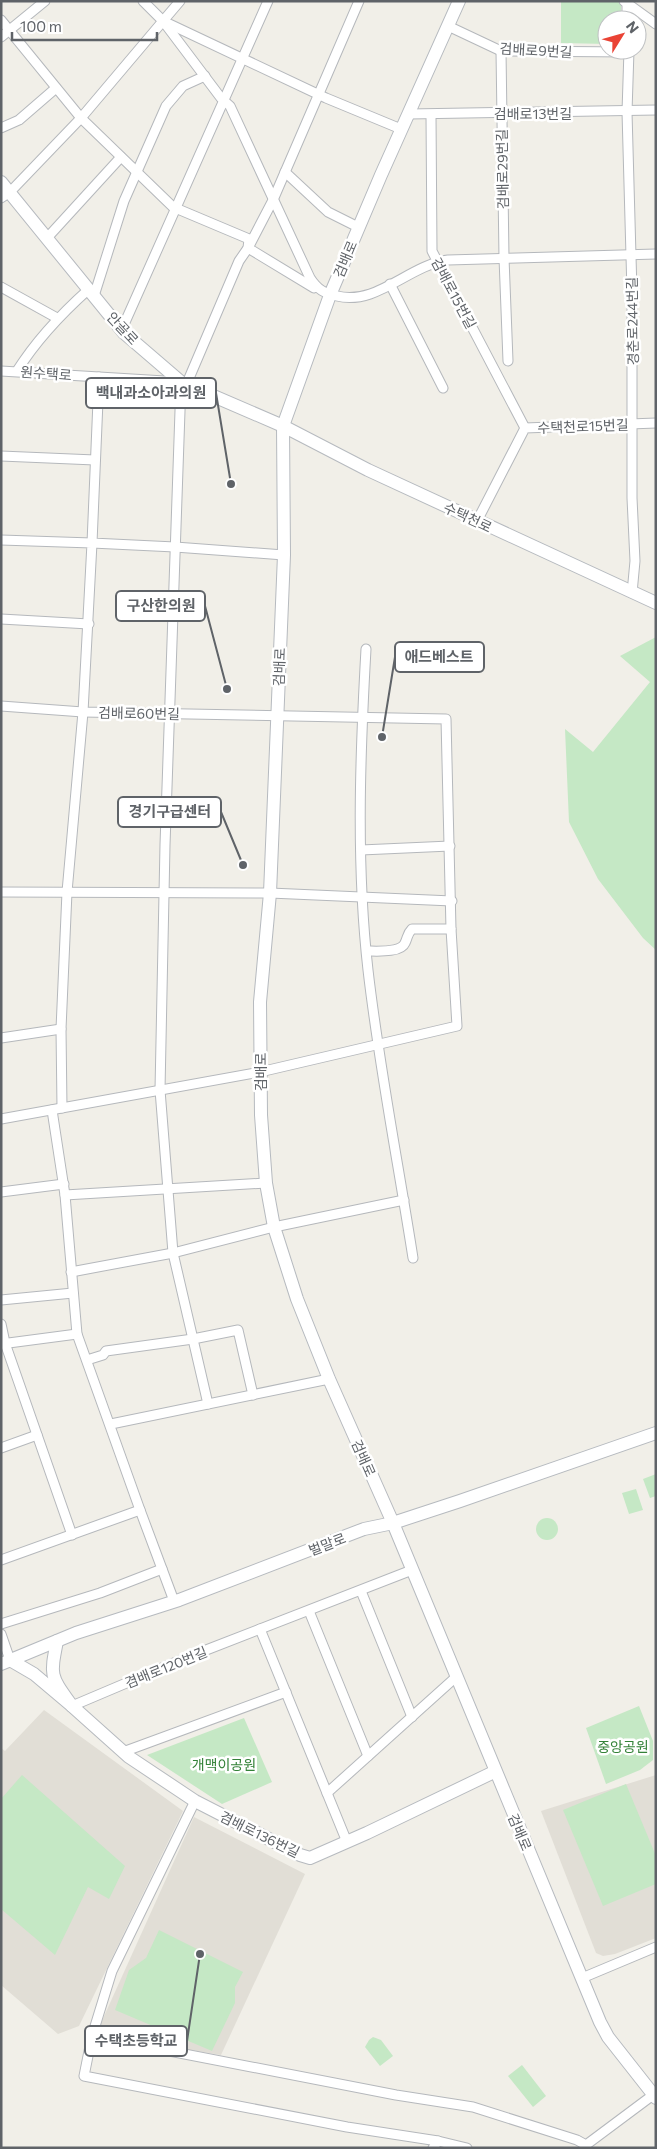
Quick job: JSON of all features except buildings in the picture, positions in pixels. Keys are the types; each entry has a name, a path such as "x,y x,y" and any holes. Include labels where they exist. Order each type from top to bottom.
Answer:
{"street":[{"path":"1,37 45,1"},
{"path":"143,1 162,21 230,106 272,200 310,278 324,292"},
{"path":"6,195 81,118 180,1"},
{"path":"122,330 268,1"},
{"path":"208,1404 173,1253 160,1090 175,547 184,382 239,260 248,248 285,172 359,1"},
{"name":"검배로","path":"459,1 358,227 324,292 283,426 284,555 270,893 260,1002 261,1115 266,1183 274,1227 297,1299 329,1379 393,1523 494,1772 600,2022 608,2037 655,2098"},
{"path":"626,2 656,24"},
{"path":"1,20 81,118 138,174 176,208 248,239 248,248"},
{"path":"162,21 318,94 401,129"},
{"name":"검배로9번길","path":"448,26 500,51 597,51"},
{"name":"검배로29번길","path":"500,51 508,360"},
{"name":"경춘로244번길","path":"629,60 627,112 634,560 632,592"},
{"path":"17,371 33,346 57,318 92,292 124,201 138,174 166,106 183,86 205,76"},
{"path":"1,128 20,120 56,88"},
{"name":"검배로13번길","path":"409,114 627,112 656,110"},
{"name":"검배로15번길","path":"431,115 432,251 524,428"},
{"path":"47,238 121,157"},
{"path":"285,172 328,212 358,227"},
{"name":"안골로","path":"1,182 6,195 47,238 122,330 184,382 283,426"},
{"path":"248,248 324,292 350,299 371,295 437,261 656,254"},
{"path":"390,284 443,388"},
{"path":"1,287 57,318"},
{"name":"원수택로","path":"1,371 184,382"},
{"path":"99,377 89,624 67,892 57,1109 77,1334 174,1601"},
{"name":"수택천로15번길","path":"477,521 524,428 656,423"},
{"name":"수택천로","path":"283,426 368,470 656,603"},
{"path":"1,456 96,460"},
{"path":"1,540 175,547 284,555"},
{"path":"1,619 89,624"},
{"path":"366,649 362,718 361,850 367,952 379,1044 413,1258"},
{"name":"검배로60번길","path":"1,706 83,712 446,719 450,846"},
{"path":"1,1119 260,1072 457,1026 450,846 361,850"},
{"path":"1,892 270,893 452,901"},
{"path":"367,952 401,948 405,944 408,932 412,929 452,929"},
{"path":"1,1038 61,1029"},
{"path":"65,1194 266,1183"},
{"path":"1,1192 64,1184"},
{"path":"71,1272 173,1253 274,1227 404,1200"},
{"path":"1,1300 73,1293"},
{"path":"1,1324 3,1344 72,1535"},
{"path":"87,1360 103,1355 106,1351 193,1339 238,1330 253,1395"},
{"path":"3,1344 77,1334"},
{"path":"111,1424 329,1379"},
{"name":"벌말로","path":"6,1662 57,1641 174,1601 364,1530 393,1523 656,1433"},
{"path":"1,1448 37,1435"},
{"path":"1,1560 140,1510"},
{"path":"1,1624 100,1593 162,1569"},
{"name":"겸배로120번길","path":"72,1706 183,1659 412,1570"},
{"path":"362,1591 412,1717"},
{"path":"310,1611 368,1756"},
{"path":"260,1630 348,1842"},
{"path":"1,1634 6,1662 34,1674 72,1706"},
{"path":"57,1641 52,1668 53,1676 72,1706"},
{"path":"327,1793 456,1677"},
{"path":"123,1752 286,1692"},
{"name":"겸배로136번길","path":"72,1706 123,1752 195,1801 305,1857 314,1856 348,1842 494,1772"},
{"path":"195,1801 112,1971 92,2036 84,2076 435,2145 467,2148"},
{"path":"582,1978 656,1947"},
{"path":"92,2036 396,2095 473,2107 577,2140 584,2147 655,2098"}],"shaded area":[{"path":"44,1710 183,1811 79,2026 58,2034 1,1985 1,1748 5,1751"},
{"path":"656,1775 656,1938 615,1954 603,1956 596,1953 541,1811"},
{"path":"194,1817 305,1874 221,2055 96,2034"}],"green space":[{"path":"561,1 617,1 621,4 621,10 597,10 597,44 561,43"},
{"path":"656,637 656,950 643,938 598,879 569,822 565,729 593,752 650,682 620,656"},
{"path":"656,1474 656,1496 650,1498 643,1479"},
{"path":"636,1489 643,1510 629,1514 622,1493"},
{"path":"543,1518 551,1518 558,1525 558,1533 551,1540 543,1540 536,1533 536,1525"},
{"name":"중앙공원","path":"639,1706 653,1741 653,1760 640,1770 606,1784 586,1728"},
{"name":"개맥이공원","path":"244,1718 272,1782 222,1804 147,1755"},
{"path":"22,1775 125,1866 109,1899 88,1887 55,1955 1,1909 1,1799"},
{"path":"626,1784 656,1856 656,1884 603,1906 563,1810"},
{"path":"159,1930 243,1972 235,1987 235,2003 212,2051 115,2010 129,1970 146,1958"},
{"path":"373,2037 381,2040 393,2056 380,2066 365,2047"},
{"path":"522,2065 546,2096 533,2107 508,2076"}],"place":[{"name":"백내과소아과의원","path":"231,484"},
{"name":"구산한의원","path":"227,689"},
{"name":"애드베스트","path":"382,737"},
{"name":"경기구급센터","path":"243,865"},
{"name":"수택초등학교","path":"200,1954"}]}
